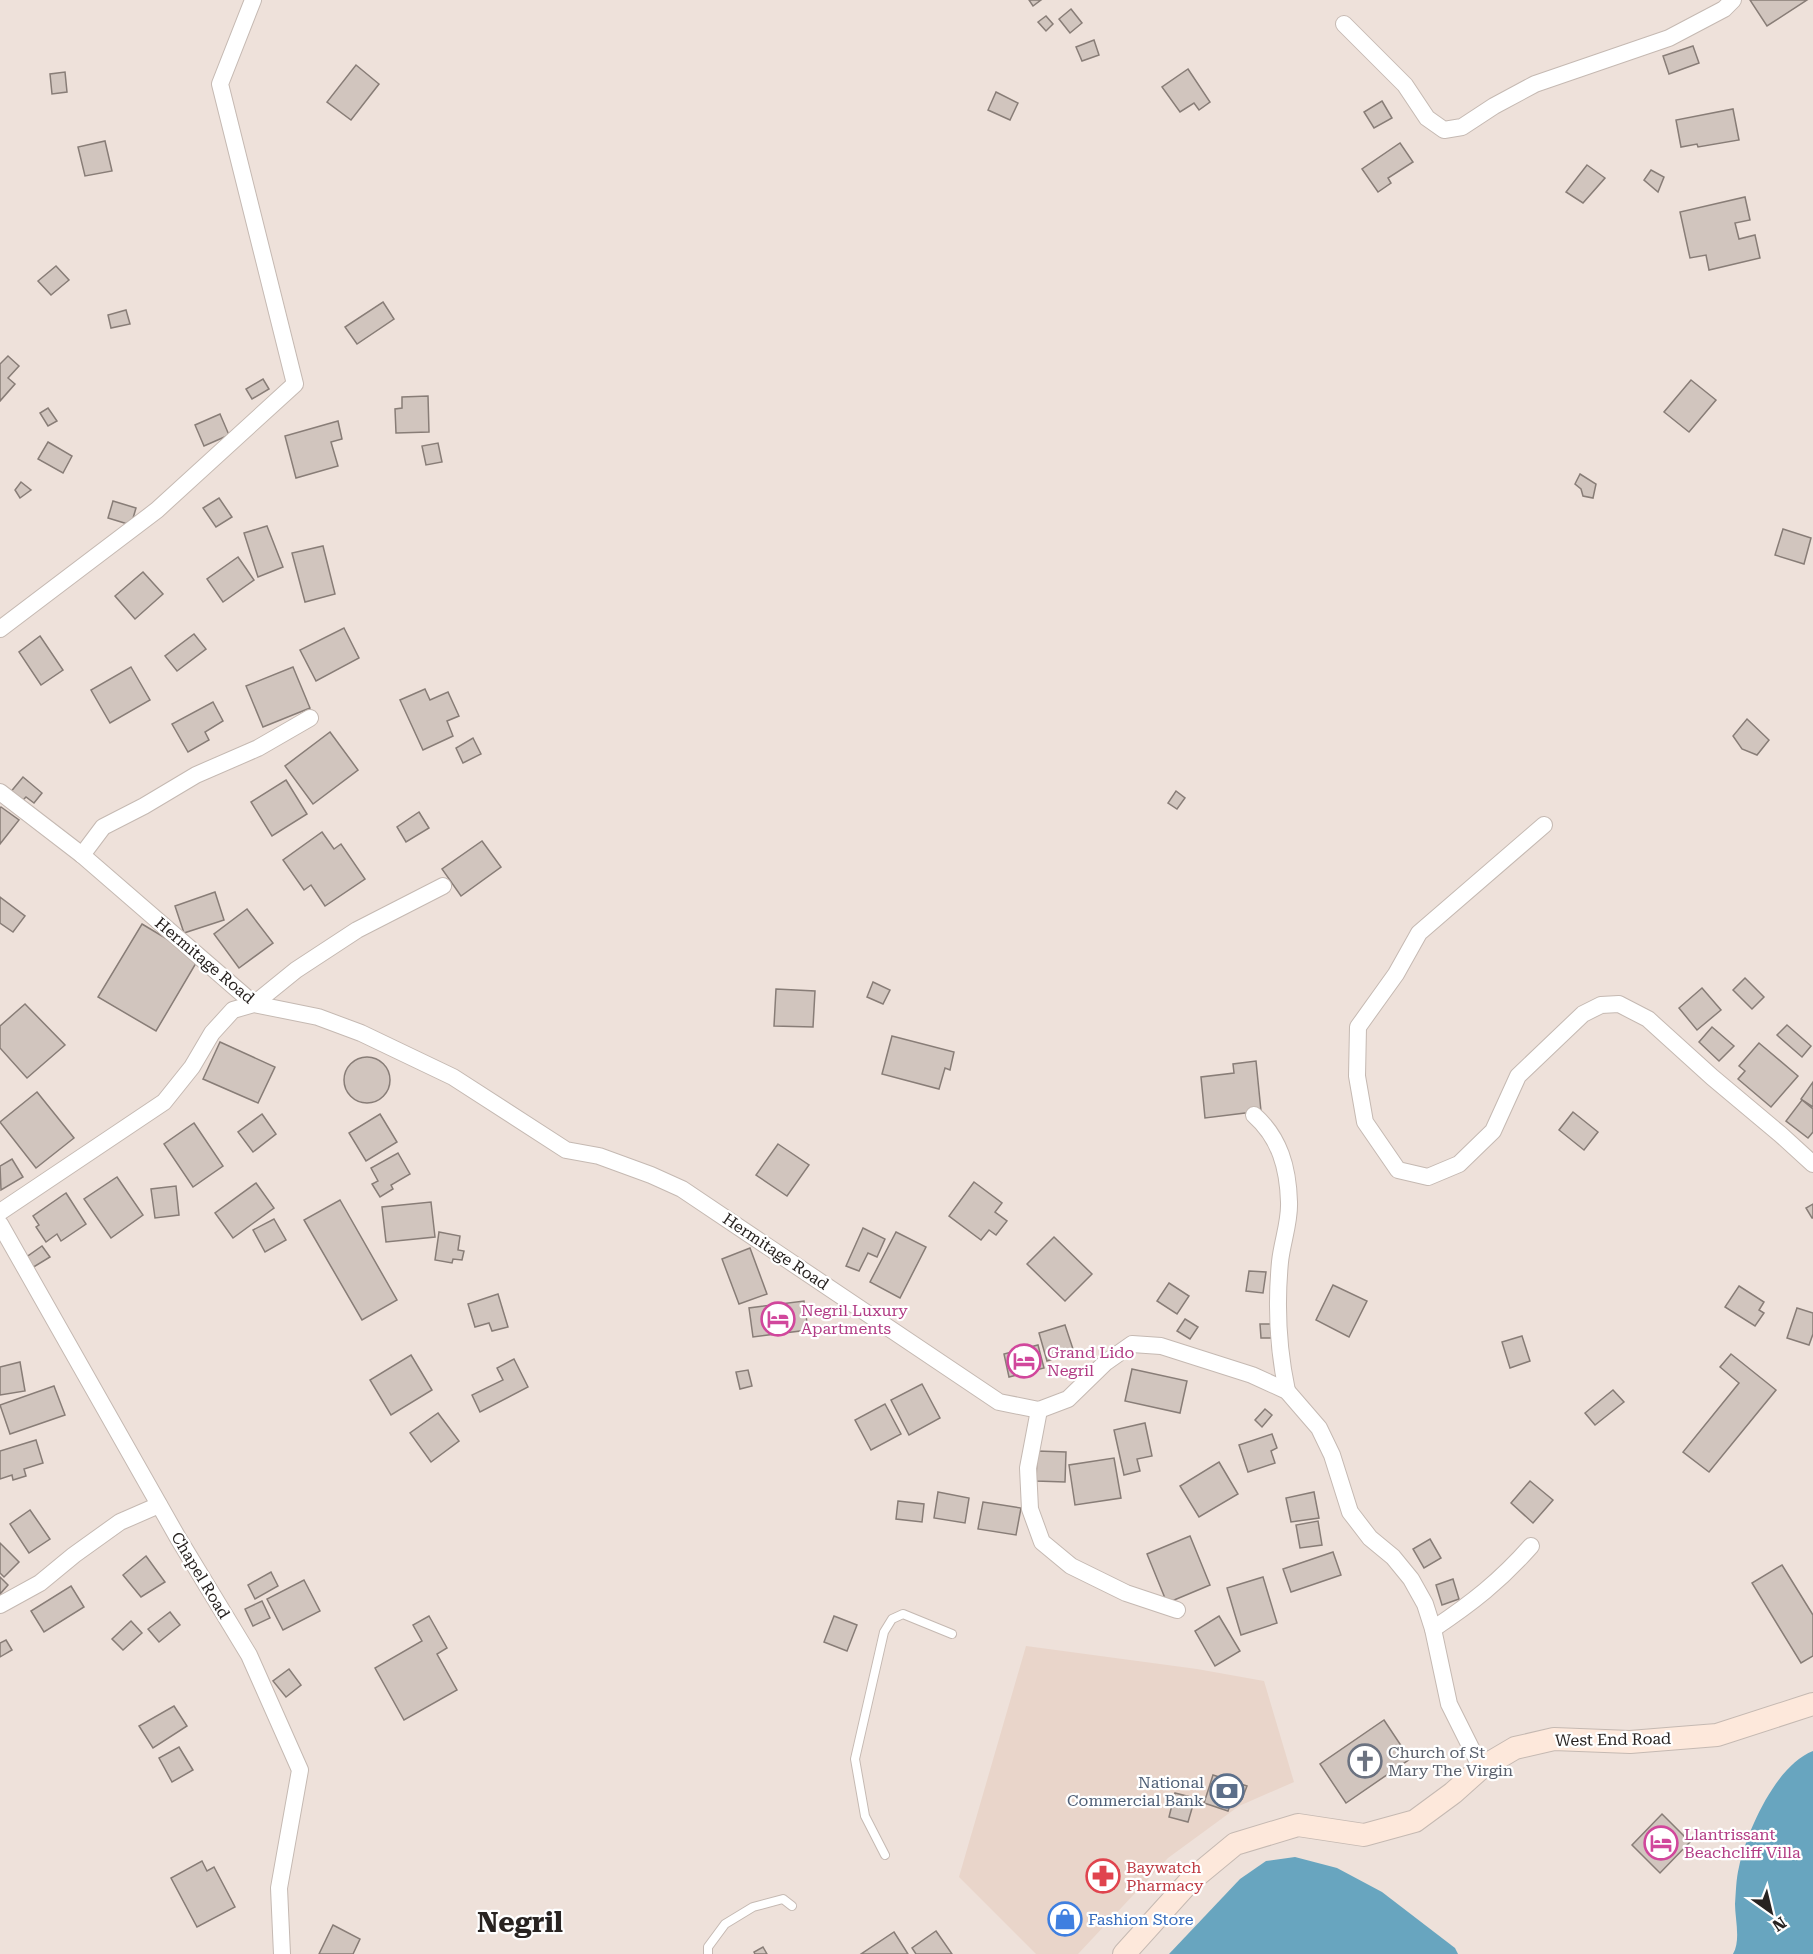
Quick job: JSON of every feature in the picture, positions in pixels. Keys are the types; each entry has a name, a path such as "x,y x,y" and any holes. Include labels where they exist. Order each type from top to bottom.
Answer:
{"main road":[{"name":"West End Road","path":"1124,1954 1189,1882 1236,1844 1298,1825 1364,1835 1415,1821 1453,1793 1481,1768 1515,1748 1554,1739 1629,1742 1717,1735 1813,1704"}],"street":[{"path":"0,629 157,510 295,384 220,84 253,0"},
{"path":"1344,24 1405,84 1428,118 1444,130 1462,127 1494,106 1535,84 1669,38 1724,9 1733,0"},
{"path":"82,855 103,827 196,775 258,748 310,718"},
{"name":"Hermitage Road","path":"0,792 82,855 254,1004 318,1017 361,1032 453,1077 566,1150 599,1156 682,1189 999,1402 1039,1410"},
{"path":"1544,825 1419,933 1396,974 1358,1027 1357,1076 1365,1122 1398,1170 1428,1177 1459,1164 1492,1131 1518,1076 1526,1068 1583,1014 1601,1005 1619,1004 1648,1019 1813,1164"},
{"path":"0,1212 164,1102 187,1073 212,1033 233,1010 254,1004 296,970 357,930 443,886"},
{"path":"1254,1115 1266,1126 1281,1152 1290,1204 1280,1262 1279,1308 1282,1367 1287,1391"},
{"name":"Chapel Road","path":"0,1224 159,1504 249,1655 300,1770 279,1888 282,1954"},
{"path":"1178,1610 1126,1593 1071,1566 1042,1542 1030,1509 1028,1468 1039,1410 1068,1399 1105,1363 1132,1344 1161,1346 1252,1375 1287,1391 1319,1428 1332,1455 1350,1512 1370,1538 1393,1557 1411,1579 1425,1604 1433,1629 1449,1704 1481,1768"},
{"path":"0,1605 40,1583 120,1522 159,1504"},
{"path":"1433,1629 1474,1601 1507,1573 1531,1546"}],"lane":[{"path":"885,1855 865,1816 855,1759 884,1632 892,1619 903,1614 952,1634"},
{"path":"708,1954 708,1947 725,1924 753,1907 783,1899 792,1906"}],"shaded area":[{"path":"1026,1646 1197,1669 1264,1681 1294,1782 1239,1806 1168,1858 1078,1954 1036,1954 959,1877"}],"water":[{"path":"1813,1751 1813,1954 1733,1954 1737,1936 1735,1904 1737,1876 1756,1818 1775,1784 1787,1770"},
{"path":"1295,1857 1337,1868 1382,1892 1455,1948 1458,1954 1169,1954 1240,1879 1266,1861"}],"building":[{"path":"1029,0 1041,0 1033,6"},
{"path":"1750,0 1807,0 1767,26"},
{"path":"1071,9 1082,23 1070,33 1059,19"},
{"path":"1046,16 1053,24 1046,31 1038,22"},
{"path":"1094,40 1099,55 1082,61 1076,47"},
{"path":"1693,46 1699,63 1669,74 1663,56"},
{"path":"356,65 379,84 351,120 327,102"},
{"path":"1188,69 1210,102 1199,110 1194,103 1180,112 1162,87"},
{"path":"65,72 67,92 52,94 50,74"},
{"path":"996,92 1018,103 1010,120 988,110"},
{"path":"1382,101 1392,118 1374,128 1364,112"},
{"path":"1733,109 1739,140 1698,147 1697,144 1681,147 1676,120"},
{"path":"105,141 112,171 85,176 78,147"},
{"path":"1400,143 1413,162 1388,178 1391,183 1378,192 1362,169"},
{"path":"1587,165 1605,178 1583,203 1566,192"},
{"path":"1651,170 1664,177 1658,192 1644,180"},
{"path":"1745,197 1750,220 1735,223 1739,239 1755,235 1760,258 1709,270 1706,255 1690,258 1680,212"},
{"path":"56,266 69,280 51,295 38,281"},
{"path":"383,302 394,319 357,344 345,327"},
{"path":"126,310 130,324 111,328 108,315"},
{"path":"8,356 19,366 8,378 15,384 0,401 0,364"},
{"path":"263,379 269,389 252,399 246,389"},
{"path":"1691,380 1716,400 1689,432 1664,412"},
{"path":"428,396 429,432 396,433 395,409 402,408 402,397"},
{"path":"48,408 57,421 48,426 40,413"},
{"path":"220,414 229,435 204,446 195,425"},
{"path":"338,421 342,439 331,442 338,466 296,478 285,436"},
{"path":"48,442 72,456 63,473 38,459"},
{"path":"438,443 442,462 426,465 422,446"},
{"path":"1580,474 1596,484 1593,498 1583,496 1581,489 1575,484"},
{"path":"21,482 31,490 20,498 15,490"},
{"path":"219,498 232,517 216,527 203,508"},
{"path":"113,501 136,508 131,525 108,518"},
{"path":"267,526 283,567 258,577 244,533"},
{"path":"1783,529 1811,538 1804,564 1775,555"},
{"path":"323,546 335,594 305,602 292,553"},
{"path":"238,557 254,580 223,602 207,579"},
{"path":"143,572 163,594 135,619 115,596"},
{"path":"344,628 359,658 316,681 300,650"},
{"path":"194,634 206,649 177,671 165,656"},
{"path":"40,636 63,670 41,685 19,652"},
{"path":"131,667 150,700 110,723 91,690"},
{"path":"293,667 310,708 263,727 246,686"},
{"path":"425,689 430,700 448,692 459,716 447,721 453,736 423,750 400,700"},
{"path":"213,702 223,721 205,732 209,740 188,752 172,724"},
{"path":"1747,719 1769,740 1757,755 1742,749 1733,736"},
{"path":"330,732 358,770 313,804 285,766"},
{"path":"473,738 481,754 463,763 456,748"},
{"path":"23,777 42,793 34,803 26,797 20,803 9,794"},
{"path":"286,780 307,814 272,836 251,802"},
{"path":"1176,791 1185,798 1177,809 1168,803"},
{"path":"0,808 19,820 0,844"},
{"path":"419,812 429,828 406,842 397,827"},
{"path":"322,832 334,849 341,844 365,879 325,906 311,885 304,890 283,860"},
{"path":"482,841 501,867 461,896 442,869"},
{"path":"215,892 224,920 184,933 175,906"},
{"path":"0,897 25,916 13,932 0,923"},
{"path":"247,909 273,943 239,968 214,934"},
{"path":"142,924 199,958 156,1031 98,997"},
{"path":"1745,978 1764,997 1752,1009 1733,990"},
{"path":"873,982 890,990 883,1004 867,997"},
{"path":"1702,988 1721,1010 1697,1030 1679,1008"},
{"path":"776,989 815,991 813,1027 774,1026"},
{"path":"25,1004 65,1045 27,1078 0,1048 0,1026"},
{"path":"1787,1025 1811,1046 1802,1057 1777,1035"},
{"path":"1712,1027 1734,1046 1719,1061 1699,1042"},
{"path":"892,1036 954,1052 950,1070 945,1068 939,1089 882,1074"},
{"path":"220,1042 275,1067 258,1103 203,1079"},
{"path":"1759,1043 1798,1076 1771,1107 1738,1079 1745,1071 1739,1066"},
{"path":"372,1057 384,1063 389,1071 389,1089 384,1097 376,1102 362,1103 354,1100 347,1093 344,1075 347,1067 354,1060"},
{"path":"1256,1061 1261,1111 1205,1118 1201,1077 1234,1073 1233,1064"},
{"path":"1813,1082 1813,1107 1801,1099"},
{"path":"37,1092 74,1138 36,1168 0,1122"},
{"path":"1802,1100 1813,1109 1813,1132 1808,1138 1786,1121"},
{"path":"1573,1112 1598,1132 1584,1150 1559,1130"},
{"path":"262,1114 276,1134 253,1152 238,1132"},
{"path":"380,1114 397,1142 366,1161 349,1133"},
{"path":"194,1123 223,1166 193,1187 164,1144"},
{"path":"778,1144 809,1165 787,1196 756,1175"},
{"path":"398,1153 410,1174 391,1185 393,1189 380,1197 372,1184 378,1181 371,1168"},
{"path":"12,1159 23,1177 1,1190 0,1166"},
{"path":"117,1177 143,1215 111,1238 84,1199"},
{"path":"974,1182 1002,1203 995,1212 1007,1221 996,1235 989,1230 981,1240 949,1216"},
{"path":"256,1183 274,1208 233,1238 215,1213"},
{"path":"176,1186 179,1215 155,1218 151,1189"},
{"path":"66,1193 86,1224 61,1241 57,1234 46,1242 36,1227 39,1225 33,1216"},
{"path":"340,1200 397,1300 362,1320 304,1220"},
{"path":"431,1202 435,1237 386,1242 382,1207"},
{"path":"1813,1204 1813,1218 1812,1218 1806,1208"},
{"path":"274,1219 286,1240 265,1252 253,1230"},
{"path":"863,1228 885,1239 877,1257 868,1253 859,1271 846,1266"},
{"path":"439,1232 460,1236 458,1250 464,1251 462,1260 453,1259 452,1263 435,1260"},
{"path":"896,1232 926,1247 900,1298 870,1282"},
{"path":"1054,1237 1092,1274 1065,1301 1027,1264"},
{"path":"42,1246 50,1257 32,1268 25,1258"},
{"path":"750,1248 767,1294 739,1304 722,1259"},
{"path":"1249,1271 1266,1272 1263,1293 1246,1291"},
{"path":"1169,1283 1189,1296 1177,1314 1157,1301"},
{"path":"1333,1285 1367,1301 1349,1337 1316,1320"},
{"path":"1739,1286 1764,1302 1759,1310 1764,1313 1755,1326 1725,1307"},
{"path":"498,1294 508,1327 492,1331 489,1323 475,1327 468,1304"},
{"name":"Negril Luxury Apartments","path":"804,1301 808,1330 753,1337 749,1308"},
{"path":"1797,1308 1813,1313 1813,1334 1809,1345 1787,1338"},
{"path":"1185,1319 1198,1327 1190,1339 1177,1331"},
{"path":"1260,1324 1276,1324 1276,1338 1261,1338"},
{"name":"Grand Lido Negril","path":"1065,1325 1074,1352 1047,1361 1039,1333"},
{"path":"1522,1336 1530,1361 1510,1368 1502,1342"},
{"name":"Grand Lido Negril","path":"1038,1345 1044,1368 1009,1377 1004,1354"},
{"path":"1731,1354 1776,1390 1709,1472 1683,1452 1739,1383 1720,1367"},
{"path":"411,1355 432,1390 391,1415 370,1380"},
{"path":"514,1359 528,1387 480,1412 472,1395 503,1380 497,1368"},
{"path":"20,1362 25,1391 0,1395 0,1367"},
{"path":"1132,1369 1187,1381 1180,1413 1125,1401"},
{"path":"748,1370 752,1386 740,1389 736,1372"},
{"path":"922,1384 940,1418 909,1435 891,1400"},
{"path":"54,1386 65,1415 10,1434 0,1405"},
{"path":"1613,1390 1624,1402 1595,1425 1585,1413"},
{"path":"885,1404 901,1434 871,1450 855,1420"},
{"path":"1265,1409 1272,1415 1262,1427 1255,1420"},
{"path":"438,1413 459,1441 431,1462 410,1433"},
{"path":"1145,1423 1152,1456 1137,1459 1140,1471 1124,1475 1114,1430"},
{"path":"1272,1434 1277,1448 1271,1451 1275,1463 1248,1472 1239,1445"},
{"path":"36,1440 43,1463 24,1469 26,1476 13,1480 12,1475 0,1479 0,1451"},
{"path":"1037,1451 1066,1452 1065,1482 1036,1481"},
{"path":"1114,1458 1121,1498 1075,1505 1069,1465"},
{"path":"1219,1462 1238,1494 1199,1517 1180,1486"},
{"path":"1530,1481 1553,1500 1533,1523 1511,1503"},
{"path":"938,1492 969,1498 965,1523 934,1518"},
{"path":"1314,1492 1319,1518 1291,1522 1286,1498"},
{"path":"898,1501 924,1504 922,1522 896,1519"},
{"path":"983,1502 1021,1508 1016,1535 978,1529"},
{"path":"30,1510 50,1539 29,1553 10,1524"},
{"path":"1318,1521 1322,1545 1300,1548 1296,1525"},
{"path":"1190,1536 1210,1585 1167,1603 1147,1554"},
{"path":"1430,1539 1441,1558 1424,1568 1413,1549"},
{"path":"0,1543 19,1562 4,1577 0,1573"},
{"path":"1333,1552 1341,1575 1291,1592 1283,1569"},
{"path":"146,1556 165,1582 141,1597 123,1575"},
{"path":"1782,1565 1813,1615 1813,1656 1801,1663 1752,1583"},
{"path":"271,1572 278,1586 255,1599 248,1585"},
{"path":"0,1577 8,1585 0,1594"},
{"path":"1263,1577 1277,1623 1241,1635 1227,1588"},
{"path":"1453,1579 1459,1599 1442,1605 1436,1585"},
{"path":"304,1580 320,1611 283,1630 267,1599"},
{"path":"71,1586 84,1607 44,1632 31,1611"},
{"path":"262,1601 270,1618 253,1626 245,1609"},
{"path":"170,1612 180,1625 159,1642 148,1629"},
{"path":"429,1616 447,1648 437,1654 457,1690 404,1720 375,1668 422,1641 413,1625"},
{"path":"834,1616 857,1625 847,1651 824,1642"},
{"path":"1219,1616 1240,1651 1215,1666 1195,1631"},
{"path":"131,1621 142,1633 123,1650 112,1639"},
{"path":"6,1640 12,1650 0,1657 0,1643"},
{"path":"289,1669 301,1685 286,1697 273,1681"},
{"path":"174,1706 187,1726 153,1748 139,1726"},
{"name":"Church of St Mary The Virgin","path":"1384,1720 1410,1759 1346,1803 1320,1764"},
{"path":"179,1747 193,1770 172,1782 159,1758"},
{"name":"National Commercial Bank","path":"1213,1775 1247,1786 1242,1799 1233,1796 1228,1811 1204,1803"},
{"path":"1175,1793 1195,1798 1188,1822 1169,1817"},
{"name":"Llantrissant Beachcliff Villa","path":"1662,1814 1690,1842 1660,1873 1632,1845"},
{"path":"202,1861 207,1871 214,1867 235,1907 197,1927 171,1878"},
{"name":"Baywatch Pharmacy","path":"1093,1863 1119,1870 1114,1889 1088,1882"},
{"name":"Fashion Store","path":"1053,1908 1081,1916 1077,1930 1049,1922"},
{"path":"333,1925 360,1939 353,1954 319,1954"},
{"path":"936,1931 952,1954 916,1954 912,1948"},
{"path":"894,1932 908,1954 861,1954"},
{"path":"763,1947 767,1954 755,1954 754,1952"}],"place":[{"name":"Negril Luxury Apartments","path":"778,1319"},
{"name":"Grand Lido Negril","path":"1024,1361"},
{"name":"Church of St Mary The Virgin","path":"1365,1761"},
{"name":"National Commercial Bank","path":"1227,1791"},
{"name":"Llantrissant Beachcliff Villa","path":"1661,1843"},
{"name":"Baywatch Pharmacy","path":"1103,1876"},
{"name":"Fashion Store","path":"1065,1919"}],"district":[{"name":"Negril","path":"520,1922"}]}
